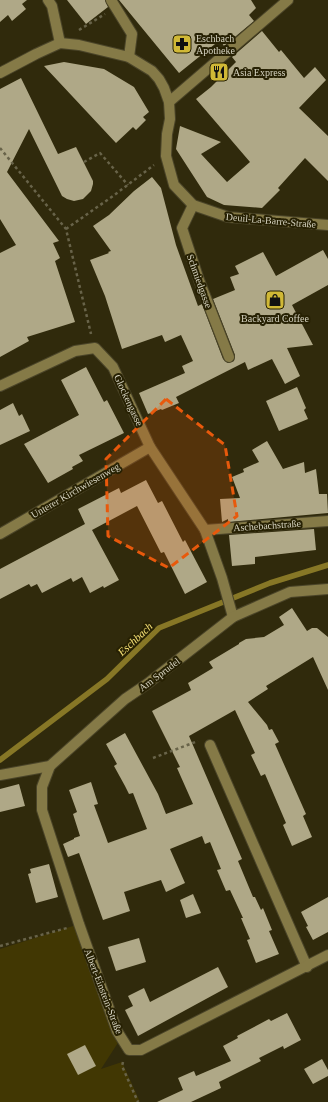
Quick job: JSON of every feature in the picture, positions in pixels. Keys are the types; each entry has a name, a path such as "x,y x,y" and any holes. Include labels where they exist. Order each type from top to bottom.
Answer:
{"street":[{"path":"0,73 60,43 52,6 48,0"},
{"path":"169,102 288,0"},
{"path":"113,3 132,34 129,57"},
{"name":"Deuil-La-Barre-Straße","path":"60,43 79,45 129,57 152,71 159,79 169,102 170,118 167,134 166,156 174,185 193,205 228,217 328,225"},
{"name":"Schmiedgasse","path":"193,205 182,228 199,280 229,358"},
{"path":"0,386 75,351 95,348"},
{"name":"Glockengasse","path":"95,348 114,367 150,447 205,530 222,578 233,617"},
{"name":"Unterer Kirchwiesenweg","path":"0,534 150,447"},
{"name":"Aschebachstraße","path":"205,530 328,521"},
{"name":"Am Sprudel","path":"50,766 125,699 147,684 233,617 290,592 328,589"},
{"path":"210,745 307,967"},
{"path":"0,775 50,766"},
{"name":"Albert-Einstein-Straße","path":"50,766 42,787 42,810 79,924 117,1031 129,1050"},
{"path":"129,1050 141,1050 328,955"}],"path":[{"path":"60,43 113,3"},
{"path":"0,148 66,229 95,348"},
{"path":"84,162 100,153 128,184"},
{"path":"66,229 166,156"},
{"path":"153,758 198,741 210,745"},
{"path":"0,946 79,924"},
{"path":"129,1050 122,1066 138,1102"}],"highlighted area":[{"path":"166,399 225,445 237,516 169,568 108,536 106,459"}],"shaded area":[{"path":"73,926 85,927 123,1035 101,1069 122,1062 140,1102 0,1102 0,949"}],"building":[{"path":"0,0 27,0 22,4 26,9 12,21 8,15 0,22"},
{"path":"67,0 105,0 108,7 86,24"},
{"path":"119,0 251,0 256,8 249,15 254,21 224,46 220,40 179,73"},
{"path":"262,31 279,52 281,50 304,78 315,67 326,80 299,108 328,136 328,181 305,158 278,188 280,190 262,208 224,205 207,197 176,149 180,126 221,142 201,154 227,182 250,162 196,99 211,87 236,62 232,57"},
{"path":"64,62 104,69 134,87 149,112 143,117 146,120 136,130 133,127 116,143 44,66"},
{"path":"21,78 58,154 76,147 93,181 93,184 91,191 83,199 74,201 62,196 29,129 7,172 59,241 53,243 60,258 55,261 75,322 27,337 29,341 0,357 0,253 16,245 0,219 0,89"},
{"path":"152,177 161,188 176,245 198,306 202,304 223,359 228,363 234,361 235,355 213,299 235,290 230,277 239,274 235,266 263,252 276,276 323,250 328,259 328,285 292,305 313,345 287,348 300,376 285,384 272,359 248,370 245,362 176,397 179,403 148,414 139,393 185,373 182,366 193,361 181,335 165,342 162,335 122,349 105,296 90,260 111,251 93,226 109,215 134,191"},
{"path":"86,367 104,402 107,400 124,433 79,455 83,461 72,467 73,469 48,483 24,444 79,415 61,380"},
{"path":"297,387 306,408 304,410 308,419 279,431 266,401"},
{"path":"13,403 19,416 22,414 30,431 0,445 0,410"},
{"path":"267,441 283,469 304,462 305,473 316,469 319,494 327,494 328,513 228,522 228,519 222,522 220,499 240,498 232,477 244,472 243,469 259,462 252,450"},
{"path":"146,480 158,503 162,501 183,542 185,540 207,582 185,594 164,552 161,553 137,506 92,530 119,580 90,593 82,577 73,582 71,578 42,593 37,584 31,587 29,584 0,599 0,569 85,524 78,509 119,488 121,493"},
{"path":"314,529 316,550 255,557 255,564 232,566 229,535"},
{"path":"292,608 307,631 312,628 317,628 328,637 328,690 313,657 266,686 268,689 248,702 267,725 269,730 272,729 279,742 275,744 306,814 303,816 312,837 292,846 283,825 286,823 265,774 261,776 251,755 255,753 235,710 189,736 242,859 238,861 253,897 255,897 261,910 263,908 272,930 269,931 279,954 256,963 247,940 250,939 241,918 243,918 230,890 226,891 217,870 221,869 210,842 205,844 202,836 170,849 185,883 166,892 161,880 124,892 130,911 103,920 79,853 68,857 63,844 80,836 73,814 77,812 69,790 91,782 98,804 94,805 108,843 147,829 133,793 129,794 114,766 117,764 106,744 125,733 158,794 166,814 193,804 177,768 180,767 152,711 191,690 188,683 213,668 209,662 246,639 264,637 284,625 279,617"},
{"path":"19,784 25,806 0,812 0,789"},
{"path":"49,864 58,897 36,903 28,874 31,873 30,869"},
{"path":"193,894 201,913 186,918 180,900"},
{"path":"328,897 328,932 313,940 306,927 308,926 301,912"},
{"path":"139,938 146,962 116,971 108,947"},
{"path":"218,967 228,987 138,1036 125,1010 133,1006 128,996 144,988 150,1002"},
{"path":"287,1013 301,1040 284,1049 283,1046 259,1058 261,1061 219,1082 221,1088 191,1102 157,1102 183,1090 178,1078 194,1071 196,1076 231,1061 223,1046 238,1038 237,1036 269,1019 271,1021"},
{"path":"85,1045 96,1066 78,1075 67,1054"},
{"path":"322,1059 328,1070 328,1076 313,1084 304,1069"}],"waterway":[{"name":"Eschbach","path":"0,760 107,679 159,628 270,583 328,565"}],"place":[{"name":"Eschbach Apotheke","path":"182,44"},
{"name":"Asia Express","path":"219,72"},
{"name":"Backyard Coffee","path":"275,300"}]}
